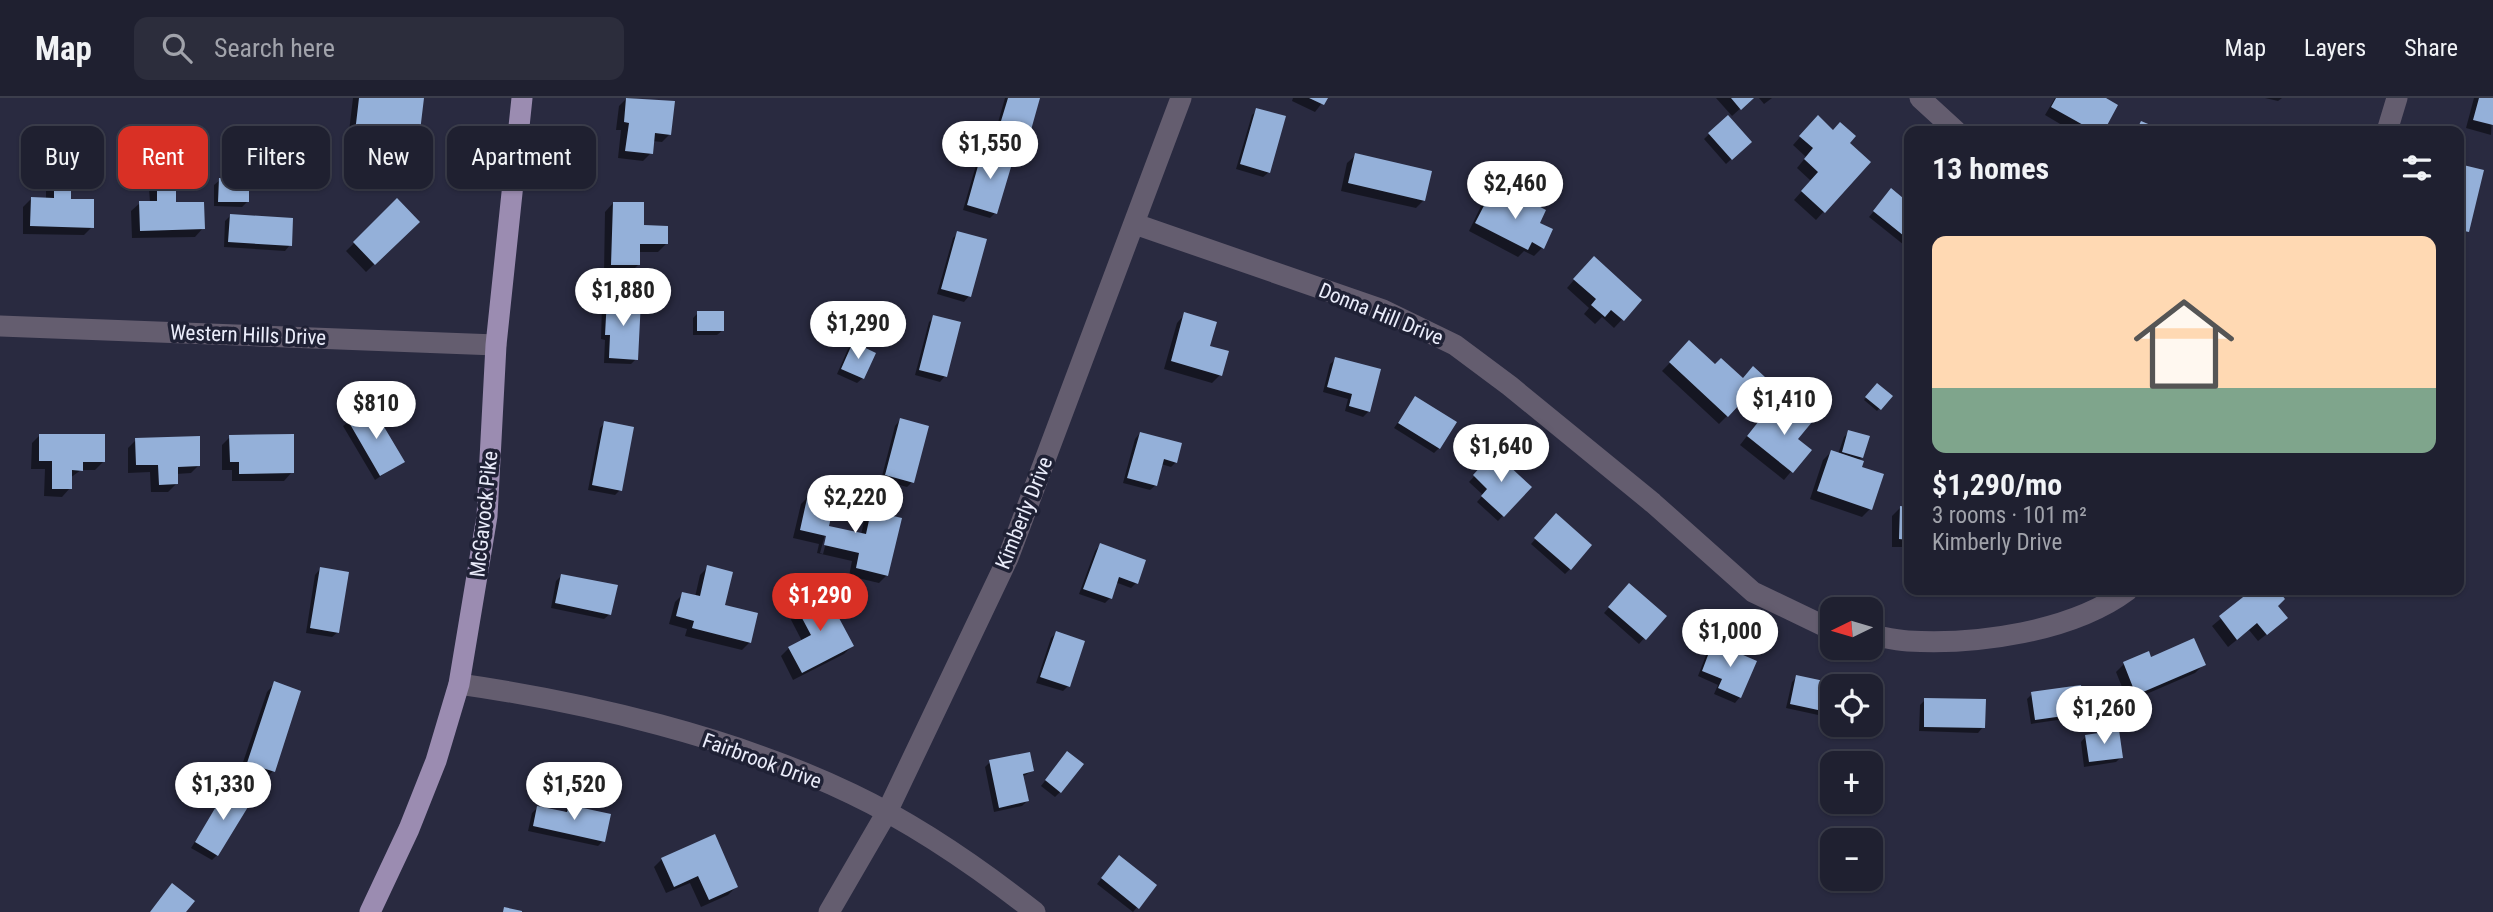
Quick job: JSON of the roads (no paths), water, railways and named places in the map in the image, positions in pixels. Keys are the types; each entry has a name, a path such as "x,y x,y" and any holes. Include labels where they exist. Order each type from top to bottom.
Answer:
{"main road":[{"name":"McGavock Pike","path":"370,912 410,830 436,761 459,684 487,516 496,345 522,98"}],"street":[{"name":"Kimberly Drive","path":"829,912 887,812 1008,558 1181,98"},
{"path":"1920,98 1951,126"},
{"path":"2389,126 2397,98"},
{"name":"Donna Hill Drive","path":"1135,224 1383,310 1455,345 1510,386 1653,503 1753,592 1820,624"},
{"name":"Western Hills Drive","path":"0,326 496,345"},
{"path":"1883,637 1907,641 1977,640 2062,624 2121,595"},
{"name":"Fairbrook Drive","path":"459,684 563,702 682,733 787,768 850,793 887,812 969,864 1035,912"}]}
